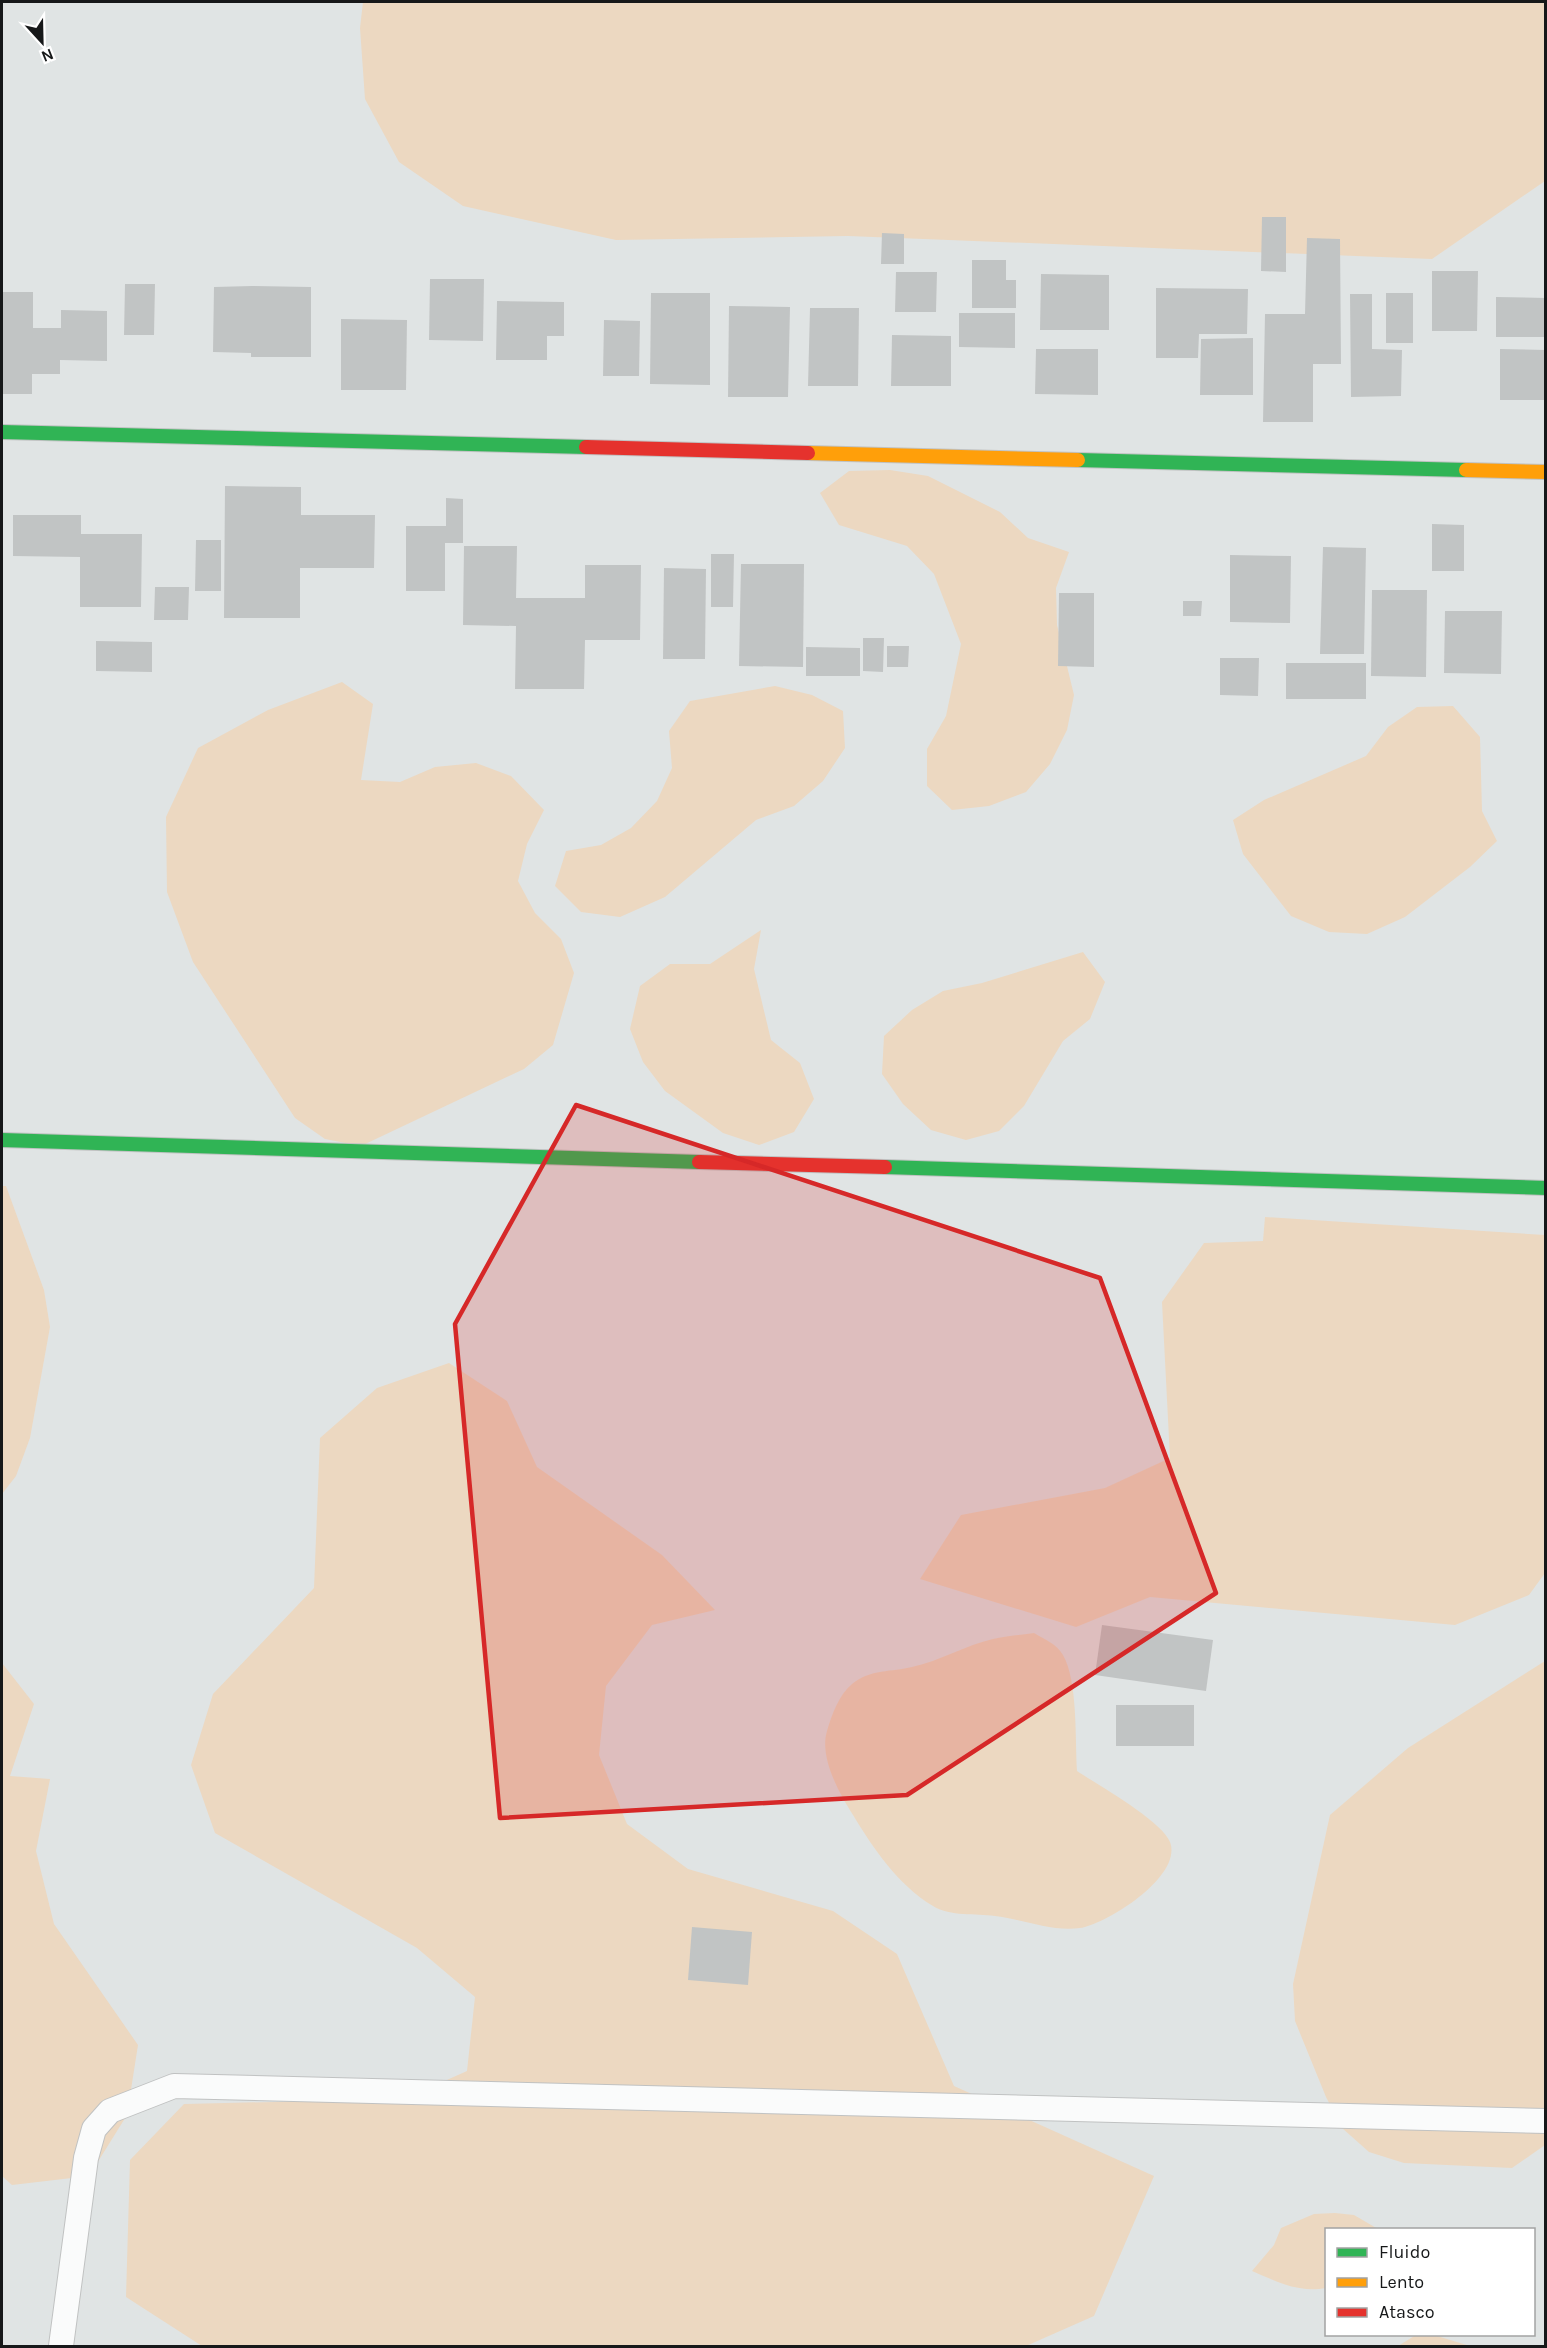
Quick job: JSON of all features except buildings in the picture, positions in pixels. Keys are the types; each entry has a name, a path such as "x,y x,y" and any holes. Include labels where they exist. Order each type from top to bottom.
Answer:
{"street":[{"path":"2,432 1545,472"},
{"path":"2,1140 1545,1188"}],"lane":[{"path":"61,2346 86,2158 94,2129 110,2110 174,2086 1545,2121"}],"highlighted area":[{"path":"576,1105 1100,1278 1216,1593 907,1795 500,1818 455,1324"}],"shaded area":[{"path":"363,2 1545,2 1545,181 1432,259 848,236 616,240 463,206 399,162 365,99 360,28"},
{"path":"890,470 928,476 1000,512 1028,538 1069,552 1056,588 1057,625 1074,695 1067,730 1050,764 1026,792 989,806 952,810 927,786 927,749 946,716 961,644 934,574 907,546 839,525 820,493 849,471"},
{"path":"342,682 373,704 361,780 400,782 435,767 476,763 511,776 544,810 527,844 518,881 535,913 561,939 574,973 553,1045 524,1069 361,1146 325,1139 295,1118 193,962 167,892 166,817 198,748 268,710"},
{"path":"775,686 812,695 843,711 845,748 823,781 794,806 756,820 665,897 620,917 581,912 555,886 566,851 601,845 631,828 657,801 672,768 669,731 690,701"},
{"path":"1453,706 1480,737 1482,811 1497,841 1470,867 1405,917 1367,934 1329,932 1291,916 1243,854 1233,820 1264,800 1366,756 1388,727 1417,707"},
{"path":"761,930 754,969 771,1040 800,1063 814,1099 794,1132 759,1145 723,1133 665,1091 643,1062 630,1029 640,986 670,964 710,964"},
{"path":"1083,952 1105,982 1090,1019 1063,1041 1024,1106 999,1131 966,1140 931,1130 903,1104 882,1074 884,1036 912,1010 943,991 982,983"},
{"path":"2,1186 6,1186 44,1290 50,1327 30,1438 16,1476 2,1494"},
{"path":"1265,1217 1545,1235 1545,1573 1529,1595 1455,1625 1150,1597 1076,1627 920,1579 961,1515 1105,1488 1170,1458 1162,1302 1204,1243 1263,1241"},
{"path":"449,1363 507,1401 537,1467 662,1555 715,1610 652,1625 606,1686 599,1755 627,1824 688,1869 833,1911 897,1954 954,2086 1154,2176 1094,2316 1026,2346 202,2346 126,2297 130,2160 184,2104 404,2099 467,2071 475,1997 417,1948 215,1833 191,1765 213,1694 314,1588 320,1438 377,1388"},
{"path":"1034,1633 1057,1648 1068,1666 1076,1728 1077,1771 1143,1814 1165,1833 1170,1842 1171,1855 1165,1869 1154,1883 1124,1908 1092,1925 1080,1928 1048,1927 995,1916 947,1912 920,1897 887,1865 861,1828 837,1786 826,1752 825,1741 831,1718 847,1688 859,1679 874,1673 922,1664 993,1639"},
{"path":"1545,1661 1545,2145 1512,2168 1404,2163 1369,2152 1342,2128 1326,2097 1295,2021 1293,1984 1330,1815 1408,1748"},
{"path":"2,1663 34,1704 10,1776 50,1779 36,1851 54,1924 138,2045 127,2115 89,2176 12,2185 2,2176"},
{"path":"1314,2214 1354,2215 1376,2228 1325,2228 1325,2288 1297,2288 1252,2271 1274,2245 1281,2228"},
{"path":"1414,2336 1437,2336 1470,2346 1398,2346"}],"traffic: fast":[{"path":"2,432 586,447"},
{"path":"1078,460 1466,470"},
{"path":"2,1140 699,1162"},
{"path":"885,1167 1546,1188"}],"traffic: slow":[{"path":"808,453 1078,460"},
{"path":"1466,470 1546,472"}],"traffic: jam":[{"path":"586,447 808,453"},
{"path":"699,1162 885,1167"}]}
